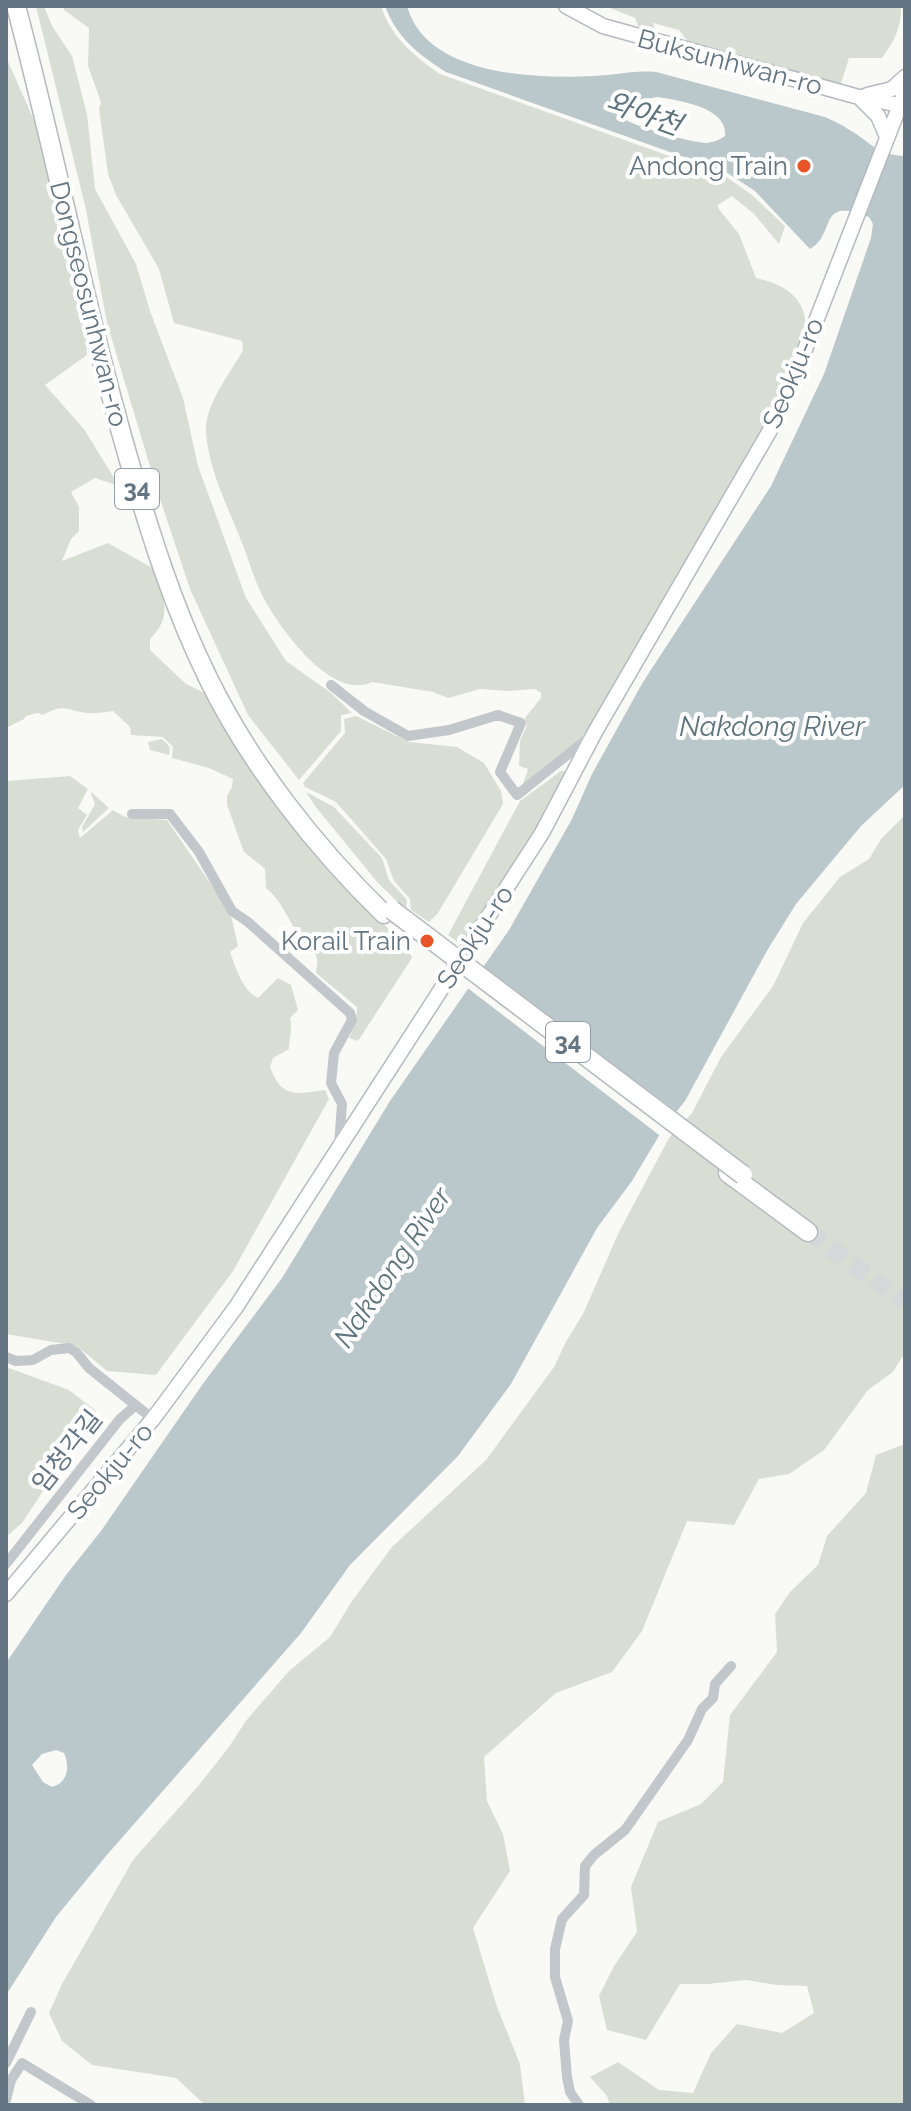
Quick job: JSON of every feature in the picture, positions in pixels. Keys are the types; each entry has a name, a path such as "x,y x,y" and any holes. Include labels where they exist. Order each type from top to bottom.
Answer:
{"highway":[{"name":"Dongseosunhwan-ro","path":"16,6 104,375 150,535 176,610 208,680 246,746 318,843 354,885 810,1228"},
{"name":"Dongseosunhwan-ro","path":"24,6 110,367 156,527 182,602 214,672 252,738 352,871 388,912"}],"street":[{"name":"Buksunhwan-ro","path":"566,6 603,26 855,96 902,99"},
{"path":"855,96 885,92 905,77"},
{"path":"855,96 876,112 887,137"},
{"path":"887,137 902,99"},
{"name":"Seokju-ro","path":"6,1594 153,1419 272,1255 542,833 595,732 769,432 887,137"},
{"path":"331,685 364,711 408,736 449,730 498,715 521,723 500,772 517,795 595,732"},
{"path":"132,814 170,814 199,852 232,911 350,1013 352,1020 334,1053 331,1083 342,1104 339,1147"},
{"path":"6,1357 16,1361 33,1360 51,1350 69,1348 153,1419"},
{"name":"임청각길","path":"6,1564 120,1419 136,1405"},
{"path":"579,2105 570,2092 567,2077 564,2040 568,2021 555,1977 555,1949 562,1919 584,1895 585,1866 625,1830 688,1740 702,1709 713,1698 715,1684 731,1666"},
{"path":"11,2080 6,2064 31,2012"},
{"path":"6,2100 11,2080 22,2063 91,2105"}],"shaded area":[{"path":"36,6 44,6 52,26 72,56 87,114 95,189 136,264 183,398 198,466 246,598 286,661 331,693 352,713 341,715 341,731 299,780 248,715 190,589 107,323 86,210"},
{"path":"63,6 381,6 404,45 440,74 725,176 752,195 785,226 779,244 754,214 732,196 718,205 739,234 756,278 785,289 799,302 805,332 765,427 588,732 523,784 528,769 519,766 520,741 527,725 525,718 541,698 541,693 535,689 480,689 448,698 433,692 372,682 356,685 340,681 309,659 264,599 215,475 206,433 209,412 243,350 242,341 174,323 159,269 116,195 108,174 99,109 101,102 88,66 89,28 64,10"},
{"path":"605,6 901,8 896,34 882,58 849,58 840,87 689,43 679,30 653,23 657,35 640,30 635,18"},
{"path":"6,57 52,161 86,339 87,355 45,385 84,429 119,486 95,478 71,492 79,507 79,531 71,539 62,561 108,543 156,570 164,614 150,639 150,650 186,684 207,694 276,800 337,878 408,948 412,958 358,1041 349,1038 356,1022 357,1007 316,973 316,956 266,888 265,869 244,852 227,805 233,779 209,768 172,758 173,747 163,737 131,735 130,727 113,711 90,713 61,708 43,715 26,716 6,728"},
{"path":"356,716 409,742 457,747 484,763 501,791 503,804 438,913 429,922 411,910 410,899 394,881 386,859 336,802 305,787 303,783 345,733 344,719"},
{"path":"162,739 170,747 169,755 150,750 148,742"},
{"path":"561,771 566,771 550,805 463,946 448,935 520,801"},
{"path":"70,776 88,789 78,808 87,815 78,830 80,838 113,810 125,817 167,820 232,919 238,946 230,952 248,990 258,998 278,978 291,985 298,1010 290,1018 289,1049 273,1058 270,1067 275,1077 280,1085 291,1092 325,1090 329,1099 233,1271 156,1375 107,1371 77,1346 6,1334 6,781"},
{"path":"90,791 109,808 83,832 82,827 95,804"},
{"path":"306,792 334,807 382,858 389,880 407,900 406,910 378,883"},
{"path":"905,815 905,1352 893,1372 868,1390 824,1450 789,1474 759,1479 734,1525 687,1521 642,1631 612,1672 556,1693 484,1757 487,1801 503,1834 510,1871 473,1928 497,2007 520,2064 525,2105 205,2105 176,2078 92,2065 62,2041 49,2013 62,1984 133,1860 199,1785 245,1722 289,1671 330,1637 392,1547 486,1460 554,1367 583,1314 619,1232 669,1138 692,1113 721,1057 773,986 803,923 840,877 869,859 881,839"},
{"path":"6,1367 69,1390 96,1411 22,1523 6,1537"},
{"path":"905,1444 905,2105 610,2105 607,2096 590,2077 618,2062 659,2090 693,2093 711,2053 737,2024 782,2033 814,2013 807,1986 746,1980 680,1984 646,2040 607,2030 599,1996 614,1966 637,1932 631,1887 658,1822 701,1804 723,1782 730,1715 777,1652 775,1614 790,1592 818,1565 827,1536 866,1493 876,1455"}],"water":[{"name":"Nakdong River","path":"385,6 407,6 418,29 436,47 459,60 486,68 514,74 570,77 656,72 825,117 880,150 905,156 905,785 861,826 796,904 685,1101 597,1228 511,1384 458,1456 350,1565 301,1633 56,1917 6,1995 6,1663 202,1385 282,1278 390,1101 509,930 572,819 592,774 643,682 771,486 824,374 871,238 873,224 869,217 841,211 834,214 823,235 810,249 755,191 726,172 446,72 410,44","holes":["658,97 690,103 711,112 724,126 725,136 712,142 700,142 678,138 624,119 623,109 631,101","56,1750 64,1753 67,1768 61,1782 52,1787 43,1782 32,1765 42,1754"]}],"pier":[{"path":"478,966 680,1114 663,1138 465,986"}],"tunnel":[{"path":"808,1232 905,1302"}],"place":[{"name":"Andong Train","path":"804,166"},
{"name":"Korail Train","path":"427,941"}],"water label":[{"name":"와야천","path":"644,113"}]}
